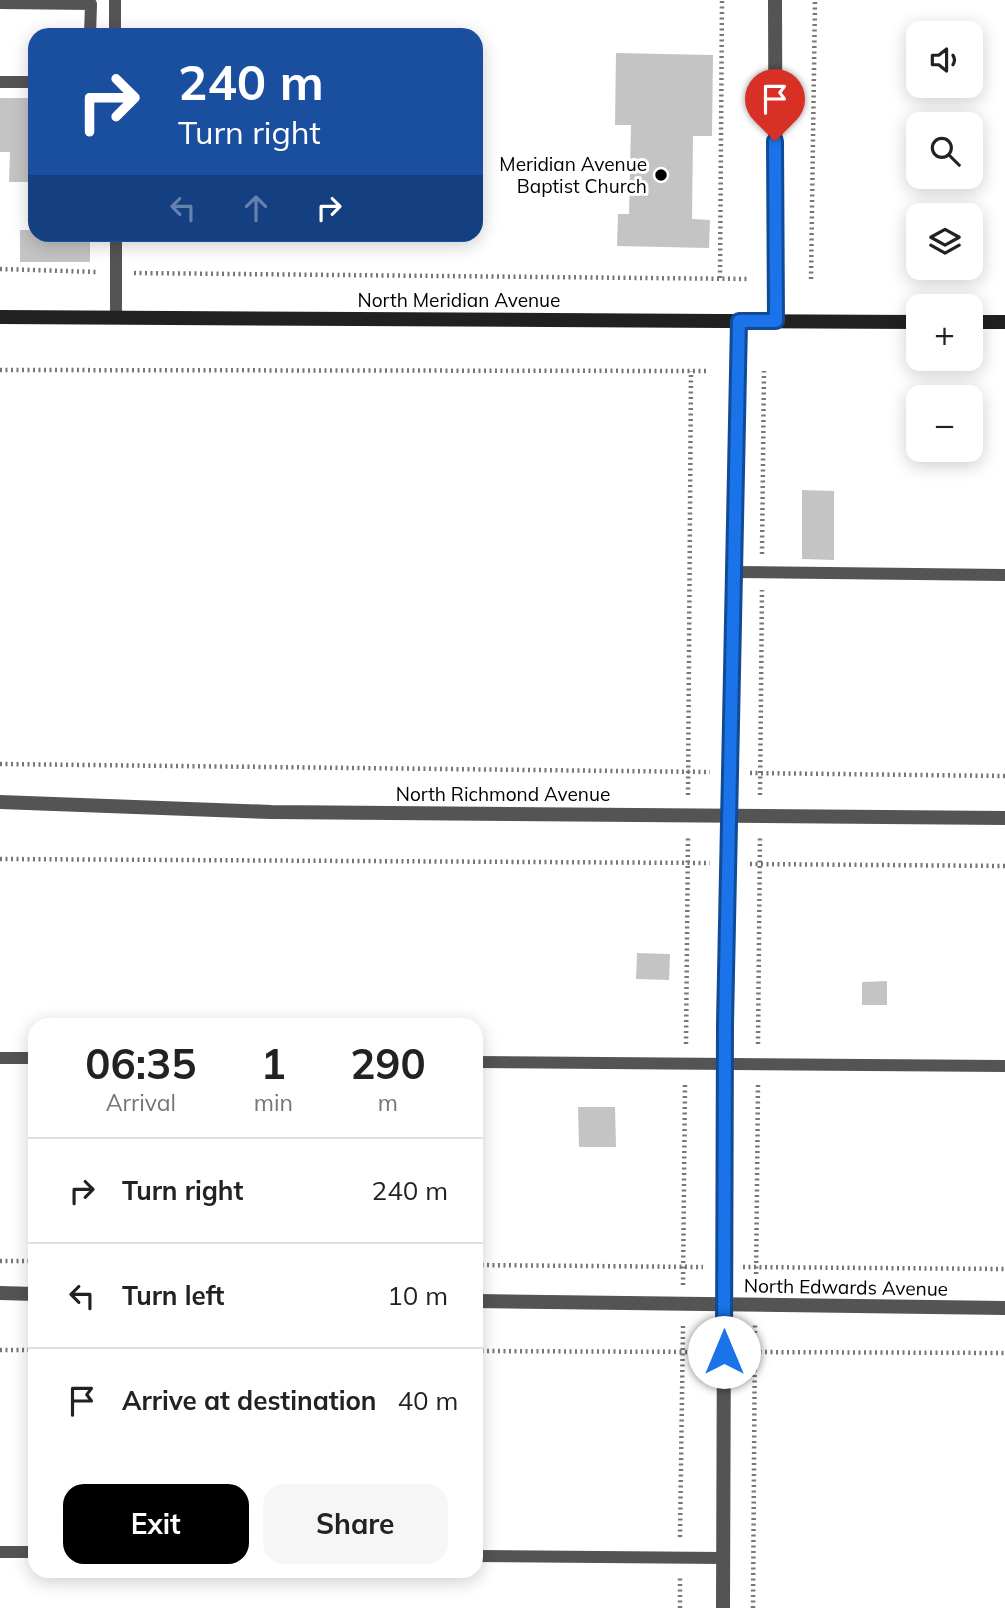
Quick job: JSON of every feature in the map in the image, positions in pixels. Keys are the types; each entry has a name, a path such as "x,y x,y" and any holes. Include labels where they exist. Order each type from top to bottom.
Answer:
{"main road":[{"name":"North Meridian Avenue","path":"0,317 906,322"},
{"path":"983,322 1005,322"}],"street":[{"path":"775,0 776,321"},
{"path":"723,1608 725,1063 739,321"},
{"name":"North Richmond Avenue","path":"0,802 271,812 1005,818"},
{"path":"0,1293 28,1294"},
{"name":"North Edwards Avenue","path":"483,1301 1005,1308"}],"lane":[{"path":"115,0 116,28"},
{"path":"0,4 91,4 90,28"},
{"path":"0,82 28,82"},
{"path":"116,242 117,317"},
{"path":"734,572 1005,575"},
{"path":"0,1058 28,1058"},
{"path":"483,1062 1005,1066"},
{"path":"0,1552 28,1552"},
{"path":"483,1556 723,1559"}],"path":[{"path":"720,278 722,0"},
{"path":"811,279 815,0"},
{"path":"0,269 748,279"},
{"path":"0,370 708,371"},
{"path":"680,1608 691,371"},
{"path":"753,1608 764,371"},
{"path":"0,764 1005,776"},
{"path":"0,859 1005,866"},
{"path":"0,1261 28,1261"},
{"path":"0,1349 28,1350"}],"building":[{"name":"Meridian Avenue Baptist Church","path":"616,53 713,55 712,136 693,136 692,219 710,220 709,248 617,246 618,214 629,214 631,125 615,125"},
{"path":"0,98 28,98 28,182 9,182 10,152 0,152"},
{"path":"20,230 28,230 28,242 90,242 90,262 20,262"},
{"path":"802,490 834,491 834,560 802,559"},
{"path":"637,953 670,954 669,980 636,979"},
{"path":"887,981 887,1005 862,1005 862,982"},
{"path":"578,1107 615,1107 616,1147 579,1147"}],"place":[{"name":"Meridian Avenue Baptist Church","path":"661,175"}],"route":[{"path":"724,1352 725,1024 739,321 776,321 775,141"}]}
